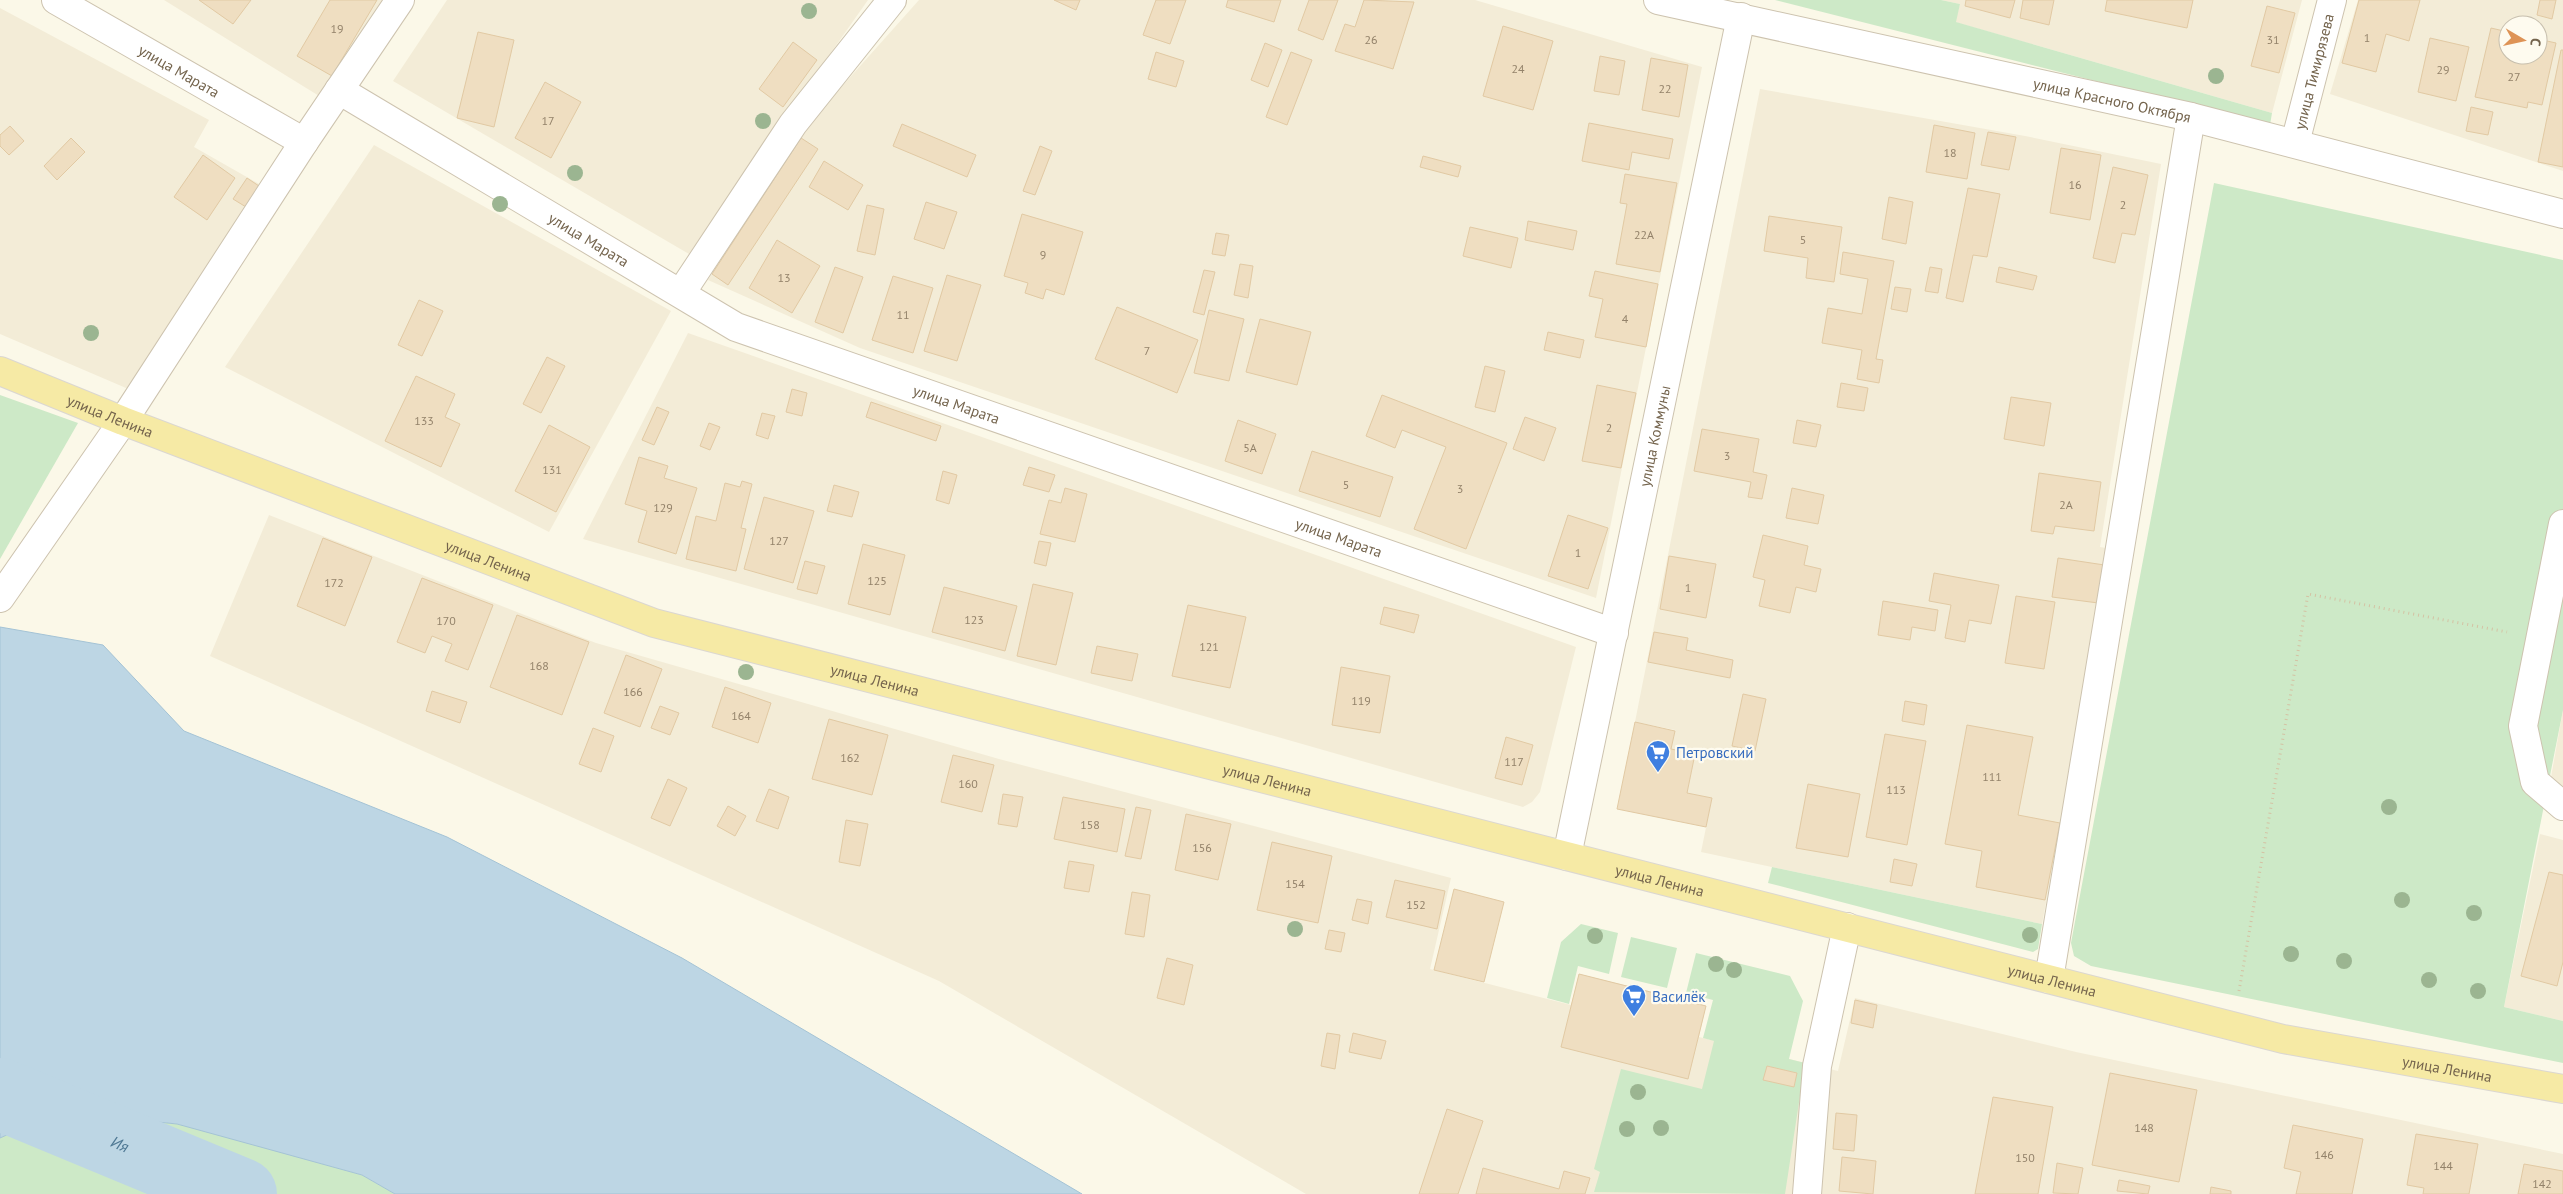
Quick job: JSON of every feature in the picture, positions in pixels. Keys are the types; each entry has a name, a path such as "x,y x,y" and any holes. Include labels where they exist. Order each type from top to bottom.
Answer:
{"main road":[{"name":"улица Ленина","path":"0,371 123,421 654,623 2282,1039 2563,1090"}],"street":[{"name":"улица Марата","path":"56,0 304,142"},
{"path":"0,598 123,421 304,142 400,0"},
{"path":"681,293 793,124 892,0"},
{"name":"улица Красного Октября","path":"1658,0 1698,4 1740,17 2191,117 2563,214"},
{"name":"улица Тимирязева","path":"2295,143 2332,0"},
{"name":"улица Коммуны","path":"1567,856 1740,17"},
{"name":"улица Марата","path":"339,90 736,327 1614,633"},
{"path":"2049,979 2191,117"},
{"path":"2563,524 2524,726 2535,782 2563,806"},
{"path":"1807,1194 1817,1066 1847,927"}],"path":[{"path":"2232,1026 2308,594 2541,638"}],"shaded area":[{"path":"164,0 392,0 324,99"},
{"path":"447,0 868,0 689,254 393,81"},
{"path":"919,0 1475,0 1702,67 1596,598 860,348 708,280 795,139"},
{"path":"1941,0 2302,0 2272,113 1955,22 1960,4"},
{"path":"2358,0 2563,0 2563,171 2330,94"},
{"path":"0,8 209,120 194,147 261,185 147,397 0,334"},
{"path":"1760,89 2025,136 2161,164 2100,547 2118,550 2088,676 2042,924 1701,852 1712,798 1687,793 1695,754 1671,749 1675,730 1635,722"},
{"path":"374,145 671,311 549,532 225,367"},
{"path":"688,333 1576,647 1540,792 1532,802 1523,807 583,539"},
{"path":"269,515 596,643 999,759 1451,878 1430,969 1571,1005 1579,974 1674,997 1706,1006 1699,1037 1838,1071 1855,998 2076,1052 2563,1154 2563,1194 1306,1194 939,981 210,656"},
{"path":"2563,710 2563,787 2550,783"},
{"path":"2540,834 2563,840 2563,1021 2504,1007"}],"green space":[{"path":"1775,0 1941,0 1960,4 1956,22 2272,113 2270,125"},
{"path":"2214,183 2563,260 2563,710 2504,1007 2563,1021 2563,1063 2091,966 2074,956 2071,943"},
{"path":"0,395 78,423 0,559"},
{"path":"1772,867 2042,924 2038,949 2033,952 1768,883"},
{"path":"1581,924 1618,933 1609,974 1578,966 1569,1004 1547,998 1561,942"},
{"path":"1631,937 1677,948 1667,988 1621,977"},
{"path":"1696,953 1790,976 1803,1001 1789,1059 1805,1063 1785,1194 1594,1192 1600,1172 1594,1169 1621,1069 1702,1089 1714,1041 1703,1038 1713,1000 1686,993","holes":["1767,1066 1797,1073 1794,1087 1764,1080"]},
{"path":"119,1118 177,1124 204,1130 362,1175 395,1194 0,1194 0,1138 29,1125"}],"water":[{"path":"0,627 103,645 184,731 447,837 682,958 1082,1194 395,1194 362,1175 177,1124 119,1118 29,1125 0,1138"}],"building":[{"path":"199,0 251,0 233,24"},
{"path":"330,0 377,0 332,76 297,56"},
{"path":"1054,0 1080,0 1076,10"},
{"path":"1156,0 1186,0 1170,44 1143,35"},
{"path":"1228,0 1281,0 1274,22 1226,7"},
{"path":"1309,0 1338,0 1323,40 1298,30"},
{"path":"1364,0 1414,2 1393,69 1335,51 1345,24 1355,27"},
{"path":"1966,0 2015,0 2010,18 1965,6"},
{"path":"2023,0 2054,0 2049,25 2020,18"},
{"path":"2107,0 2193,0 2187,28 2105,11"},
{"path":"2359,0 2420,0 2409,41 2386,34 2376,72 2342,63"},
{"path":"2540,0 2556,0 2552,19 2548,18 2548,15 2537,15"},
{"path":"2267,6 2295,13 2279,73 2251,66"},
{"path":"1503,26 1553,41 1533,110 1483,96"},
{"path":"2491,28 2498,30 2498,65 2548,65 2548,41 2556,43 2542,105 2528,102 2527,108 2475,97"},
{"path":"478,32 514,40 494,127 457,118"},
{"path":"2430,38 2469,47 2456,101 2418,92"},
{"path":"793,42 817,60 783,107 759,89"},
{"path":"1265,43 1282,50 1268,87 1251,80"},
{"path":"2561,50 2563,50 2563,167 2538,162"},
{"path":"1156,52 1184,61 1176,87 1148,79"},
{"path":"1291,52 1312,60 1287,125 1266,117"},
{"path":"1600,56 1625,61 1619,95 1594,91"},
{"path":"1651,58 1688,65 1679,117 1642,110"},
{"path":"545,82 581,102 551,158 515,138"},
{"path":"2471,107 2493,112 2488,135 2466,131"},
{"path":"1589,123 1673,139 1669,159 1632,152 1629,170 1582,161"},
{"path":"902,124 976,155 967,177 893,146"},
{"path":"1934,125 1975,133 1967,179 1926,172"},
{"path":"10,126 24,141 9,155 0,146 0,135"},
{"path":"1988,132 2016,137 2009,170 1981,165"},
{"path":"71,138 85,152 57,180 44,166"},
{"path":"801,138 818,149 728,285 712,274"},
{"path":"1040,146 1052,151 1035,195 1023,191"},
{"path":"2061,148 2101,155 2090,220 2050,213"},
{"path":"203,155 235,178 207,220 174,197"},
{"path":"1423,156 1461,166 1458,177 1420,167"},
{"path":"824,161 863,185 848,210 809,187"},
{"path":"2113,167 2148,175 2135,235 2122,233 2115,263 2093,258"},
{"path":"1625,174 1677,183 1660,272 1616,264 1627,204 1620,203"},
{"path":"247,178 259,186 246,207 233,199"},
{"path":"1968,188 2000,194 1987,257 1973,255 1963,302 1946,298"},
{"path":"1889,197 1913,202 1906,244 1882,239"},
{"path":"926,202 957,212 944,249 914,239"},
{"path":"867,205 884,209 875,255 857,251"},
{"path":"1022,214 1083,232 1064,295 1046,289 1043,299 1025,293 1028,283 1004,276"},
{"path":"1769,216 1842,227 1834,282 1806,278 1808,258 1764,251"},
{"path":"1528,221 1577,231 1573,250 1525,240"},
{"path":"1470,227 1518,238 1511,268 1463,256"},
{"path":"1216,233 1229,235 1225,256 1212,254"},
{"path":"777,240 820,266 792,313 749,288"},
{"path":"1843,252 1894,261 1876,359 1883,360 1879,383 1857,379 1862,350 1822,343 1828,308 1862,314 1868,279 1840,274"},
{"path":"1240,264 1253,266 1248,298 1234,295"},
{"path":"835,267 863,277 843,333 815,322"},
{"path":"1930,267 1942,269 1938,293 1925,291"},
{"path":"1999,267 2037,276 2033,290 1996,282"},
{"path":"1204,270 1215,272 1204,315 1193,312"},
{"path":"1595,271 1658,284 1646,347 1595,337 1603,299 1589,296"},
{"path":"947,275 981,285 957,361 924,351"},
{"path":"893,276 933,288 913,353 872,340"},
{"path":"1895,287 1911,289 1907,312 1891,309"},
{"path":"419,300 443,311 422,356 398,345"},
{"path":"1117,307 1198,340 1177,393 1095,359"},
{"path":"1209,310 1244,319 1229,381 1194,373"},
{"path":"1260,319 1311,332 1297,385 1246,372"},
{"path":"1548,332 1584,340 1580,358 1544,350"},
{"path":"547,357 565,366 541,413 523,404"},
{"path":"1485,366 1505,371 1495,412 1475,407"},
{"path":"416,376 455,394 445,417 460,424 441,467 385,441"},
{"path":"1841,383 1868,388 1864,411 1837,407"},
{"path":"1597,385 1636,393 1621,468 1582,461"},
{"path":"792,389 807,393 802,416 786,412"},
{"path":"1382,395 1507,443 1466,549 1414,529 1446,447 1402,430 1395,448 1366,436"},
{"path":"2011,397 2051,403 2044,446 2004,439"},
{"path":"871,402 941,426 936,441 866,417"},
{"path":"657,407 669,412 654,445 642,440"},
{"path":"762,413 775,416 768,439 756,435"},
{"path":"1525,417 1556,428 1544,461 1513,449"},
{"path":"1238,420 1276,434 1262,474 1225,461"},
{"path":"1797,420 1821,425 1816,447 1793,443"},
{"path":"709,423 720,427 710,450 700,446"},
{"path":"549,425 590,447 556,512 515,491"},
{"path":"1702,429 1759,439 1753,472 1767,475 1762,499 1748,497 1751,482 1694,471"},
{"path":"1312,451 1393,477 1380,517 1299,491"},
{"path":"639,457 668,466 664,478 697,488 676,554 638,542 647,511 625,504"},
{"path":"1029,467 1055,475 1049,492 1023,485"},
{"path":"943,471 957,475 949,504 936,500"},
{"path":"2039,473 2101,482 2094,531 2055,526 2053,534 2031,531"},
{"path":"742,481 752,484 741,528 746,529 736,571 686,559 696,516 716,521 725,483 740,487"},
{"path":"834,485 859,492 852,517 827,511"},
{"path":"1065,488 1087,494 1075,542 1040,534 1049,500 1061,503"},
{"path":"1792,488 1824,495 1818,524 1786,518"},
{"path":"764,497 814,511 793,583 744,569"},
{"path":"1568,515 1608,528 1588,589 1548,576"},
{"path":"1763,535 1808,546 1804,565 1821,569 1816,592 1796,587 1790,613 1759,606 1765,580 1753,577"},
{"path":"323,538 372,557 345,626 297,606"},
{"path":"1039,541 1051,543 1046,566 1034,563"},
{"path":"863,544 905,555 890,615 848,604"},
{"path":"1669,556 1716,564 1706,618 1660,609"},
{"path":"2058,558 2111,566 2106,604 2052,597"},
{"path":"805,561 825,566 817,594 797,589"},
{"path":"1934,573 1999,585 1991,624 1969,620 1965,642 1945,638 1951,605 1929,601"},
{"path":"422,578 493,605 468,670 445,661 452,644 432,636 425,653 397,642"},
{"path":"1033,584 1073,593 1056,665 1017,656"},
{"path":"944,587 1017,606 1005,651 932,632"},
{"path":"2016,596 2055,602 2044,669 2005,663"},
{"path":"1883,601 1938,610 1935,631 1912,627 1910,640 1878,635"},
{"path":"1188,605 1246,617 1230,688 1172,676"},
{"path":"1384,607 1419,615 1414,633 1380,624"},
{"path":"517,615 589,642 562,715 490,687"},
{"path":"1654,632 1688,638 1686,650 1733,660 1730,678 1648,662"},
{"path":"1097,646 1138,654 1132,681 1091,673"},
{"path":"626,655 662,669 640,727 604,713"},
{"path":"1341,667 1390,676 1380,733 1332,725"},
{"path":"725,687 771,703 758,743 712,727"},
{"path":"432,691 467,702 460,723 426,711"},
{"path":"1743,694 1766,699 1755,751 1732,746"},
{"path":"1905,701 1927,705 1924,725 1902,721"},
{"path":"660,706 679,713 670,735 651,728"},
{"path":"829,719 888,735 872,795 812,779"},
{"name":"Петровский","path":"1635,722 1675,731 1671,749 1695,754 1687,793 1712,798 1706,827 1617,809"},
{"path":"1967,725 2033,737 2018,815 2060,823 2045,900 1976,887 1982,851 1945,844"},
{"path":"593,728 614,736 601,772 579,764"},
{"path":"1885,734 1926,741 1907,845 1866,837"},
{"path":"1506,737 1533,745 1522,785 1495,778"},
{"path":"953,755 994,765 982,812 941,802"},
{"path":"668,779 687,788 670,826 651,818"},
{"path":"1808,784 1860,794 1848,857 1796,848"},
{"path":"769,789 789,797 778,829 756,821"},
{"path":"1003,794 1023,797 1017,827 998,824"},
{"path":"1063,797 1125,809 1117,852 1054,839"},
{"path":"728,806 746,816 735,836 717,826"},
{"path":"1136,807 1151,810 1141,859 1125,856"},
{"path":"1186,814 1231,824 1218,880 1175,870"},
{"path":"846,820 868,824 860,866 839,862"},
{"path":"1272,842 1332,856 1318,923 1257,910"},
{"path":"1894,859 1917,864 1912,886 1890,882"},
{"path":"1069,861 1094,865 1089,892 1064,888"},
{"path":"2549,872 2563,875 2563,962 2557,986 2521,976"},
{"path":"1395,880 1445,891 1437,929 1386,917"},
{"path":"1454,889 1504,902 1484,982 1434,970"},
{"path":"1132,892 1150,895 1144,937 1125,934"},
{"path":"1357,899 1372,902 1368,924 1352,920"},
{"path":"1329,930 1345,933 1341,952 1325,949"},
{"path":"1167,958 1193,965 1184,1005 1157,998"},
{"path":"1579,974 1706,1006 1688,1079 1561,1047"},
{"path":"1855,1000 1877,1005 1873,1028 1851,1023"},
{"path":"1327,1033 1340,1035 1335,1069 1321,1066"},
{"path":"1353,1033 1386,1041 1381,1059 1349,1052"},
{"path":"1767,1066 1797,1073 1794,1087 1763,1080"},
{"path":"2110,1073 2197,1090 2179,1182 2092,1165"},
{"path":"1993,1097 2053,1107 2038,1194 1975,1194"},
{"path":"1447,1109 1483,1121 1458,1194 1419,1194"},
{"path":"1836,1113 1857,1115 1854,1151 1833,1149"},
{"path":"2293,1125 2363,1139 2352,1194 2296,1194 2301,1172 2284,1168"},
{"path":"2416,1134 2478,1144 2469,1194 2423,1194 2424,1188 2407,1185"},
{"path":"1842,1157 1876,1161 1873,1194 1839,1191"},
{"path":"2057,1163 2083,1168 2078,1194 2053,1193"},
{"path":"2524,1164 2563,1171 2563,1194 2518,1194"},
{"path":"1483,1168 1559,1189 1564,1171 1590,1178 1585,1194 1476,1194"},
{"path":"2119,1180 2150,1186 2148,1194 2117,1191"},
{"path":"2211,1187 2231,1191 2231,1194 2210,1194"}],"waterway":[{"name":"Ия","path":"0,1094 241,1194"}],"place":[{"name":"Петровский","path":"1658,773"},
{"name":"Василёк","path":"1634,1017"}]}
